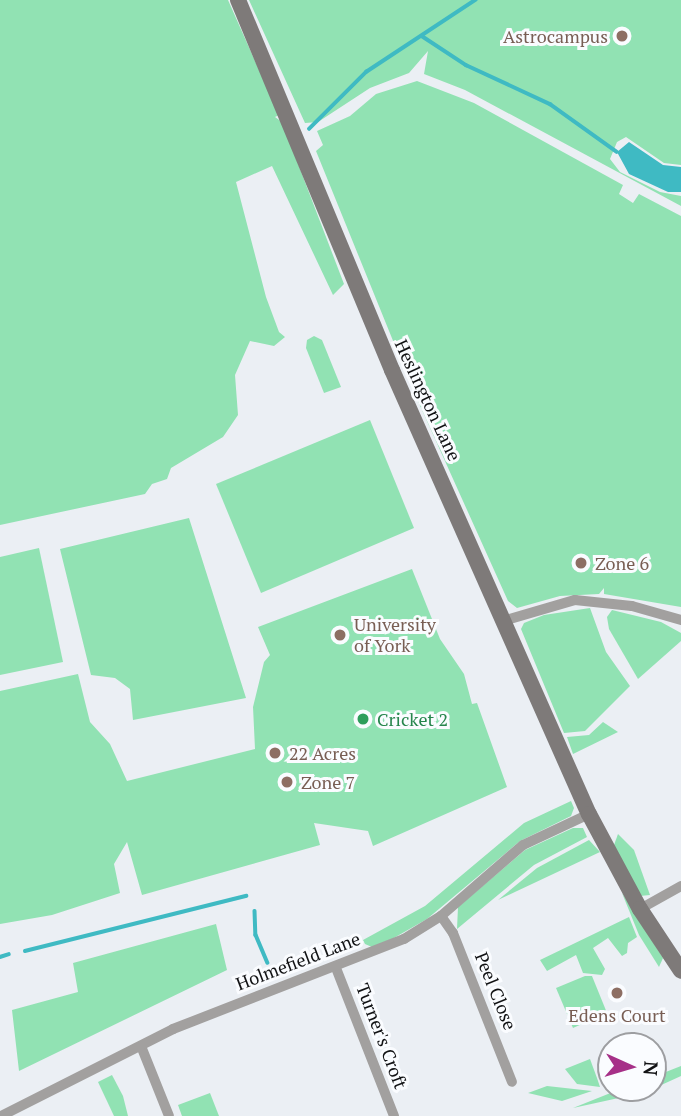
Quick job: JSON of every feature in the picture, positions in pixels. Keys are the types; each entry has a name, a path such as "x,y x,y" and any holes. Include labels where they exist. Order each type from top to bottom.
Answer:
{"street":[{"name":"Heslington Lane","path":"238,0 392,370 506,621 589,814 640,909 681,971"},
{"path":"506,621 575,600 632,606 681,620"},
{"name":"Holmefield Lane","path":"1,1116 141,1046 265,990 336,968 404,939 441,916 523,845 589,814"},
{"path":"640,909 681,886"},
{"name":"Peel Close","path":"441,916 453,933 512,1082"},
{"name":"Turner's Croft","path":"336,968 394,1116"},
{"path":"141,1046 169,1116"}],"green space":[{"path":"0,0 228,0 279,115 275,117 282,122 344,284 333,295 272,166 236,182 266,297 279,332 285,337 274,346 250,341 235,375 238,415 223,437 171,468 167,479 152,484 145,494 0,525"},
{"path":"249,0 681,0 681,165 664,163 626,137 617,142 610,159 620,172 660,192 681,196 681,206 465,90 424,74 428,51 409,73 370,88 318,122 305,123"},
{"path":"417,81 474,103 623,185 619,194 633,203 639,194 681,216 681,607 604,594 604,588 599,594 560,596 517,608 508,601 413,390 316,151 323,145 317,131 350,116 376,94"},
{"path":"314,336 322,340 341,387 324,393 306,348 307,340"},
{"path":"370,420 414,528 261,593 216,484"},
{"path":"189,518 246,698 133,720 130,689 115,678 91,675 60,549"},
{"path":"39,548 63,662 0,675 0,557"},
{"path":"412,569 440,639 464,674 472,704 477,703 507,787 373,846 368,831 314,823 320,845 142,895 127,842 114,864 120,893 52,915 0,924 0,691 78,674 90,722 110,744 127,781 255,749 253,707 264,662 270,655 258,627"},
{"path":"590,608 606,652 630,686 585,731 564,733 521,629 524,623 544,615"},
{"path":"612,610 661,622 681,633 681,641 638,679 609,629 607,617"},
{"path":"603,722 618,732 573,754 567,737 589,735"},
{"path":"571,801 574,808 571,816 520,841 427,919 392,939 372,947 365,944 363,940 425,906 524,823"},
{"path":"573,828 583,828 587,837 534,865 457,929 458,907 525,850"},
{"path":"618,834 634,850 650,895 640,896 614,845"},
{"path":"589,840 600,852 498,900 537,868"},
{"path":"622,893 663,958 659,967 639,935"},
{"path":"629,917 637,937 628,943 627,953 622,956 608,938 593,948 605,969 602,975 583,973 576,955 547,971 540,960"},
{"path":"216,924 227,970 19,1071 12,1010 78,992 73,963"},
{"path":"585,976 592,976 607,1013 573,1028 556,988"},
{"path":"590,1059 597,1087 577,1084 565,1069"},
{"path":"681,1066 681,1076 667,1082 667,1072"},
{"path":"112,1075 123,1096 128,1116 114,1116 98,1082"},
{"path":"547,1086 592,1091 562,1101 528,1093"},
{"path":"210,1093 219,1116 182,1116 178,1105"},
{"path":"597,1098 597,1102 600,1102 573,1108"}],"water":[{"path":"629,142 663,165 681,167 681,192 668,192 629,174 617,152"}],"waterway":[{"path":"309,129 366,72 475,0"},
{"path":"422,36 466,65 550,104 617,152"},
{"path":"25,951 246,896"},
{"path":"255,911 256,935 268,963"},
{"path":"0,957 9,954"}],"place":[{"name":"Astrocampus","path":"622,36"},
{"name":"Zone 6","path":"581,563"},
{"name":"University of York","path":"340,635"},
{"name":"Cricket 2","path":"363,719"},
{"name":"22 Acres","path":"275,753"},
{"name":"Zone 7","path":"287,782"},
{"name":"Edens Court","path":"617,993"}]}
